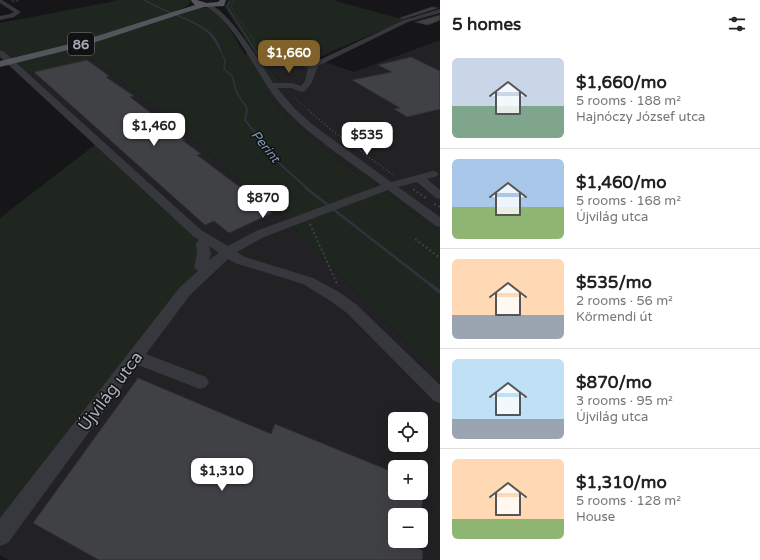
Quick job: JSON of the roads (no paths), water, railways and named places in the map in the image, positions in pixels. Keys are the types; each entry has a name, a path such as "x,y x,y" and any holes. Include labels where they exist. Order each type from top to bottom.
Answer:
{"main road":[{"name":"86","path":"181,11 194,0 196,3 206,5"},
{"name":"86","path":"5,63 81,44 181,11 223,1"}],"street":[{"path":"0,1 18,12 12,16 0,18"},
{"path":"223,1 223,6 245,48"},
{"path":"206,5 217,11 232,27 270,86 282,101 315,131 440,223"},
{"path":"282,101 299,95 307,85 312,67 342,51 406,22 440,11"},
{"path":"0,53 5,63 197,234 240,260 308,280 352,309 440,396"},
{"path":"275,54 312,67"},
{"path":"270,86 292,85 299,95"},
{"name":"Újvilág utca","path":"0,535 185,291 204,272 227,253 260,234 311,217 348,201 390,186 404,182 422,181 432,174"},
{"path":"422,181 440,193"},
{"path":"422,181 437,200"},
{"path":"201,267 204,254 202,243"},
{"path":"136,357 200,382"}],"waterway":[{"path":"230,2 227,6 228,8 259,56"},
{"name":"Perint","path":"223,56 225,60 224,69 232,76 237,93 247,108 246,111"},
{"name":"Perint","path":"247,110 245,120 281,165 308,189"},
{"name":"Perint","path":"306,188 432,286"},
{"name":"Perint","path":"431,285 440,292"}]}
